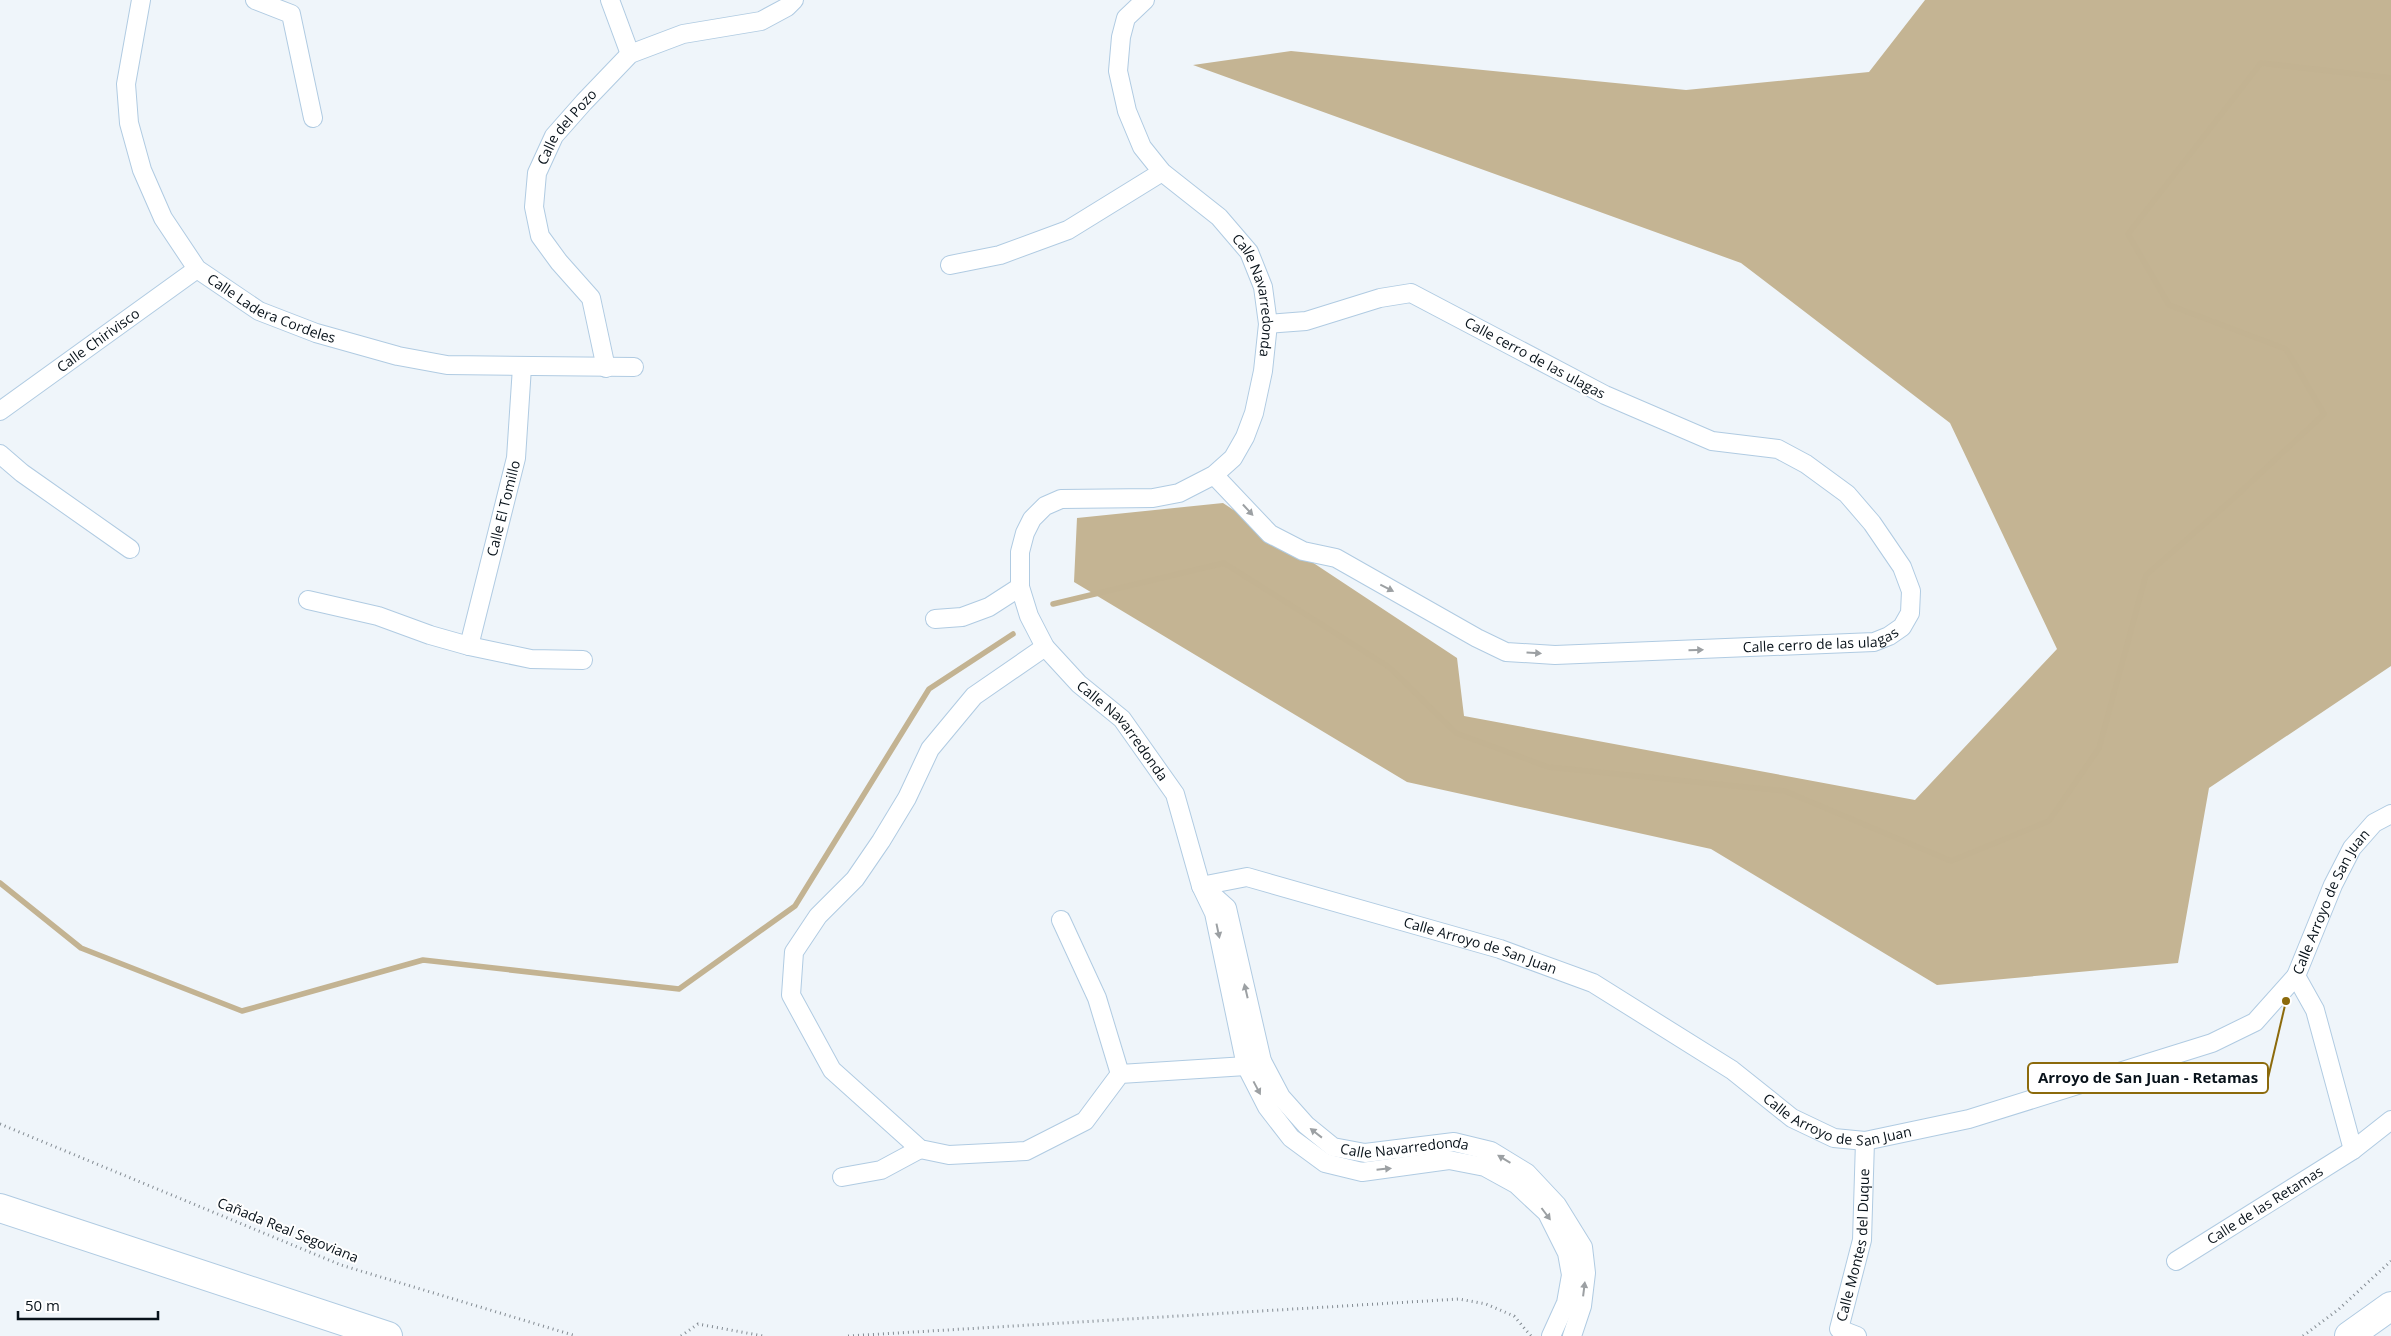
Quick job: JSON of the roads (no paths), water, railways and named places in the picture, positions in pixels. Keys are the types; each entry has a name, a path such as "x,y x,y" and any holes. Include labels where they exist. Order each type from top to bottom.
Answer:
{"highway":[{"path":"0,1208 388,1336"},
{"path":"2350,1336 2391,1306"}],"street":[{"name":"Calle Ladera Cordeles","path":"141,0 126,84 129,123 142,170 163,218 197,269 259,310 316,334 398,356 447,365 634,367"},
{"path":"255,0 291,14 313,118"},
{"path":"610,0 630,54"},
{"name":"Calle del Pozo","path":"606,368 592,298 558,262 540,236 534,207 537,173 554,136 630,54 683,34 761,21 787,7 794,0"},
{"name":"Calle Navarredonda","path":"1145,0 1126,18 1121,37 1118,71 1127,111 1142,147 1162,172 1219,218 1249,252 1263,286 1268,324 1263,372 1254,412 1245,437 1233,458 1214,475 1179,493 1153,498 1061,500 1045,506 1032,519 1025,533 1020,552 1020,587 1029,616 1045,647 1080,684 1122,718 1174,794 1201,886 1227,908 1254,1064 1267,1107 1291,1138 1325,1163 1362,1172 1449,1160 1486,1166 1516,1184 1547,1213 1567,1253 1571,1275 1566,1303 1551,1336"},
{"path":"950,265 1000,255 1068,230 1162,172"},
{"name":"Calle Chirivisco","path":"0,411 197,269"},
{"name":"Calle cerro de las ulagas","path":"1214,475 1270,534 1303,551 1336,558 1476,638 1506,652 1555,655 1874,642 1889,636 1902,627 1910,613 1911,591 1902,567 1872,524 1847,494 1806,464 1778,449 1712,440 1605,396 1410,293 1380,298 1306,321 1268,324"},
{"name":"Calle El Tomillo","path":"469,646 516,458 522,367"},
{"path":"0,454 22,473 130,549"},
{"path":"935,619 962,617 989,607 1020,587"},
{"path":"308,600 378,616 430,635 469,646 530,659 583,660"},
{"path":"1045,647 974,696 930,749 907,798 855,879 818,916 794,952 791,995 832,1070 920,1149 949,1155 1026,1151 1085,1121 1120,1074 1254,1064"},
{"name":"Calle Arroyo de San Juan","path":"1201,886 1247,877 1500,949 1593,983 1732,1070 1792,1118 1834,1138 1865,1141 1969,1118 2212,1042 2255,1022 2296,976 2333,885 2352,848 2374,823 2391,814"},
{"path":"1061,920 1097,998 1120,1074"},
{"path":"2296,976 2315,1010 2353,1150"},
{"name":"Calle Navarredonda","path":"1254,1064 1306,1125 1333,1147 1365,1153 1454,1142 1491,1151 1527,1173 1557,1205 1583,1247 1586,1273 1582,1306 1572,1336"},
{"name":"Calle de las Retamas","path":"2176,1260 2353,1150 2391,1120"},
{"name":"Calle Montes del Duque","path":"1857,1336 1839,1329 1862,1240 1865,1141"},
{"path":"842,1177 881,1170 920,1149"}],"waterway":[{"path":"1053,604 1224,563 1389,667 1456,733 1548,767 1785,791 1951,861 2049,821 2099,748 2146,575 2234,498 2324,414 2286,349 2169,305 2128,234 2261,63 2391,78"},
{"path":"0,883 81,948 242,1011 423,960 679,989 795,906 929,689 1013,634"}],"place":[{"name":"Arroyo de San Juan - Retamas","path":"2286,1001"}]}
